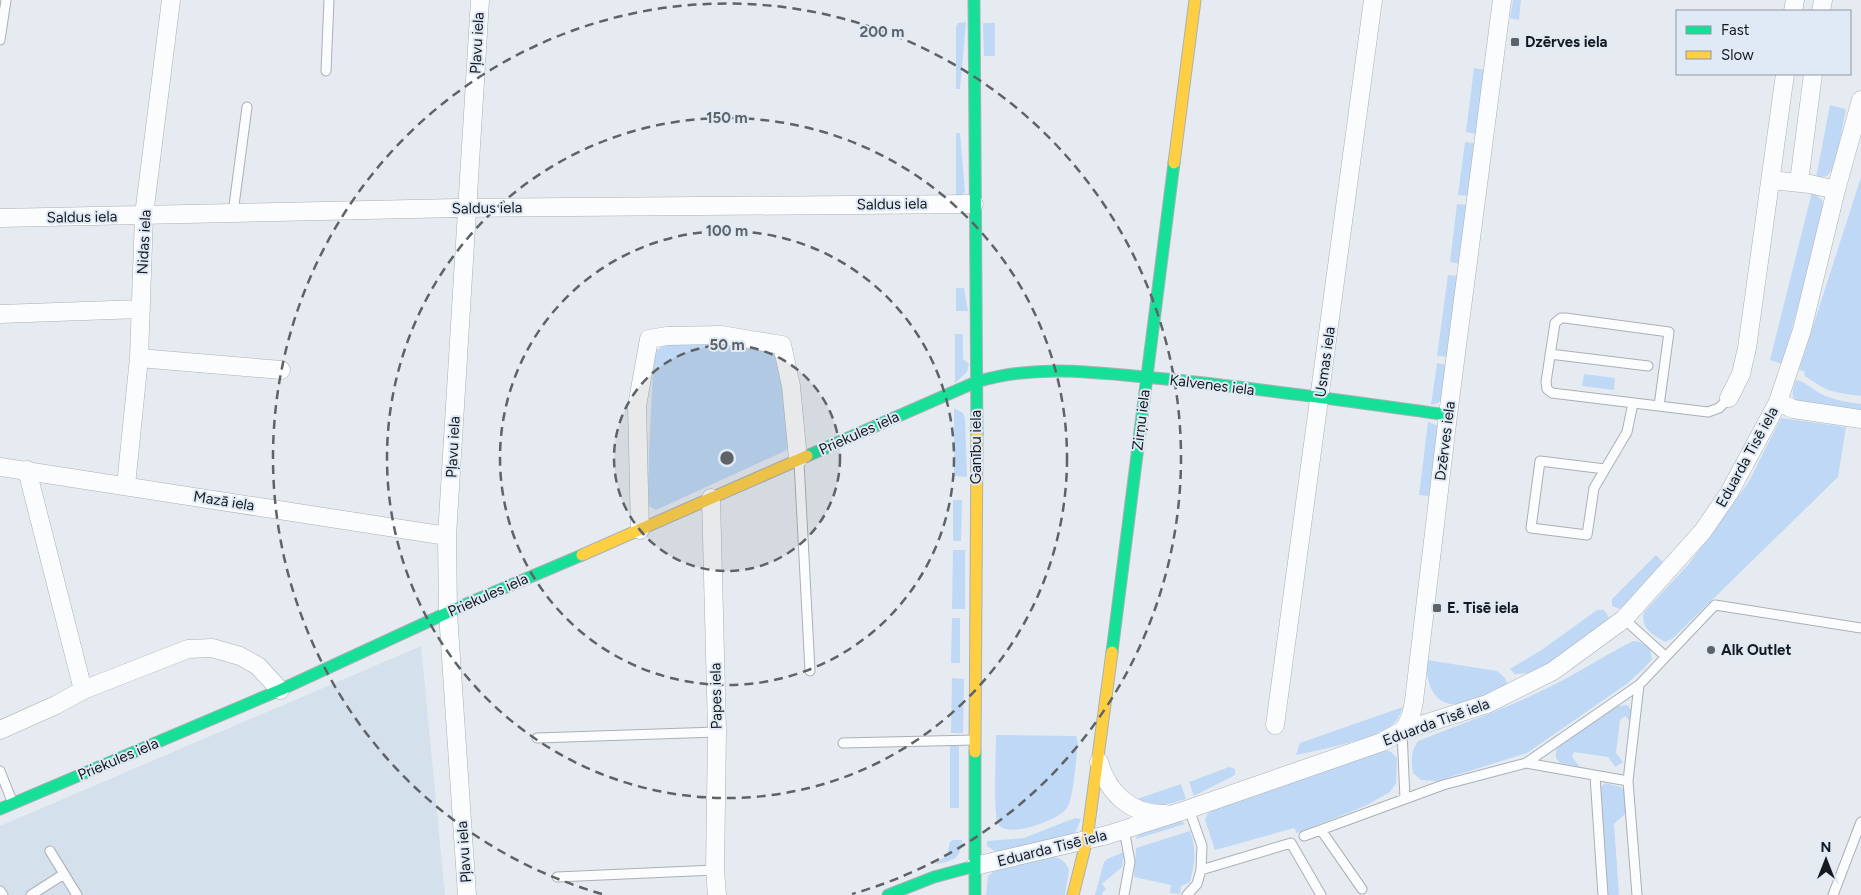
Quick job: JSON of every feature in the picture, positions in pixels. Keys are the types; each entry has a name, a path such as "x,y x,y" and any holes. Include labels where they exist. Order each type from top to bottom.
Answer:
{"main road":[{"name":"Ganību iela","path":"974,0 974,204 977,316 974,895"},
{"name":"Zirņu iela","path":"1087,839 1195,0"},
{"name":"Kalvenes iela","path":"976,382 996,374 1026,370 1055,370 1146,378 1448,415"},
{"name":"Priekules iela","path":"0,809 280,690 464,604 640,530 976,382"},
{"path":"1073,895 1087,839"},
{"path":"888,895 934,877 975,866"}],"street":[{"name":"Nidas iela","path":"126,485 139,358 144,215 171,0"},
{"name":"Pļavu iela","path":"467,895 448,613 447,536 480,0"},
{"name":"Usmas iela","path":"1275,724 1374,0"},
{"name":"Dzērves iela","path":"1402,731 1411,717 1414,701 1448,415 1502,0"},
{"path":"1729,398 1741,374 1747,348 1785,75"},
{"path":"1799,182 1813,75"},
{"name":"Eduarda Tisē iela","path":"975,866 1087,839 1181,812 1382,742 1402,731 1487,704 1553,671 1624,619 1703,531 1729,493 1778,402 1802,330 1836,190 1861,100"},
{"path":"1770,180 1799,182 1836,190"},
{"name":"Saldus iela","path":"0,218 467,208 974,204"},
{"path":"0,314 141,309"},
{"path":"640,530 637,406 648,339 666,336 721,335 782,345 791,386 798,459"},
{"path":"139,358 281,370"},
{"name":"Eduarda Tisē iela","path":"1778,402 1793,409 1861,419"},
{"name":"Mazā iela","path":"0,466 447,536"},
{"path":"27,470 83,690 87,688"},
{"name":"Papes iela","path":"711,498 717,732 715,870 717,895"},
{"path":"0,730 56,705 87,688 188,649 212,648 240,656 258,666 280,690"},
{"path":"1098,758 1109,786 1126,803 1144,812 1161,814 1181,812"}],"lane":[{"path":"0,40 6,0"},
{"path":"326,71 330,0"},
{"path":"233,213 246,107"},
{"path":"1660,406 1669,332 1561,318 1555,323 1546,382 1547,389 1552,392 1633,403 1708,412 1719,408 1729,398"},
{"path":"1550,354 1648,366"},
{"path":"1606,469 1540,461 1531,528 1587,534 1594,488 1606,469 1627,432 1633,403"},
{"path":"798,459 810,671"},
{"path":"1304,836 1443,785 1526,763 1639,685 1714,604 1861,628"},
{"path":"1624,619 1665,656"},
{"path":"1638,895 1628,781 1639,685"},
{"path":"1402,731 1405,798"},
{"path":"537,738 717,732"},
{"path":"843,743 976,740"},
{"path":"1526,763 1628,781"},
{"path":"0,771 13,804"},
{"path":"1595,776 1603,895"},
{"path":"1181,812 1202,846 1201,870 1197,884 1187,895"},
{"path":"1833,895 1861,822"},
{"path":"1124,829 1130,862 1124,895"},
{"path":"1321,830 1362,890"},
{"path":"1201,870 1291,843 1321,895"},
{"path":"50,851 77,895"},
{"path":"557,877 715,870"},
{"path":"31,895 64,874"},
{"path":"0,891 3,895"}],"shaded area":[{"path":"1513,0 1521,0 1519,20 1510,18"},
{"path":"966,22 960,89 956,89 956,27 958,23"},
{"path":"983,23 995,23 995,56 984,56"},
{"path":"1474,68 1486,70 1477,134 1466,132"},
{"path":"1830,105 1846,109 1835,166 1827,176 1816,178"},
{"path":"956,133 960,133 965,192 956,200"},
{"path":"1465,142 1476,143 1469,196 1458,195"},
{"path":"1861,177 1861,396 1826,389 1805,376 1804,371 1799,370"},
{"path":"1812,192 1822,200 1824,212 1782,364 1770,360"},
{"path":"1457,204 1468,205 1461,264 1450,262"},
{"path":"1448,275 1460,276 1448,357 1437,356"},
{"path":"956,288 964,288 968,311 956,311"},
{"path":"955,334 963,334 963,359 969,364 967,372 955,383"},
{"path":"725,341 778,352 792,443 785,451 656,510 649,506 649,448 654,352 668,343"},
{"path":"1437,363 1447,365 1441,400 1431,405"},
{"path":"1584,374 1615,378 1614,390 1582,386"},
{"path":"1796,380 1826,396 1861,404 1861,414 1797,403 1793,395"},
{"path":"954,408 963,413 965,418 967,477 954,476"},
{"path":"1781,418 1846,427 1838,477 1672,639 1665,642 1646,627 1643,618 1644,612 1688,565 1748,483"},
{"path":"1428,422 1438,426 1439,430 1430,496 1419,495"},
{"path":"953,500 962,500 961,541 953,541"},
{"path":"953,550 965,550 965,609 952,609"},
{"path":"1656,555 1665,564 1620,609 1612,606 1612,599"},
{"path":"1597,610 1604,610 1609,617 1602,626 1548,664 1530,673 1515,674 1510,669 1543,649"},
{"path":"952,618 960,618 960,663 951,663"},
{"path":"1633,641 1640,642 1650,648 1652,659 1645,667 1628,683 1527,753 1437,781 1421,780 1413,773 1412,756 1418,741 1492,713 1535,694"},
{"path":"421,646 445,895 0,895 0,826"},
{"path":"1427,660 1497,671 1505,678 1508,686 1483,698 1463,704 1441,701 1429,683"},
{"path":"952,678 964,679 963,733 951,733"},
{"path":"1627,705 1632,710 1631,722 1625,716 1620,720 1616,753 1623,762 1615,767 1608,757 1574,752 1572,757 1580,767 1560,763 1556,758 1556,750 1564,742 1618,706"},
{"path":"1403,707 1396,721 1378,733 1334,747 1296,755 1300,743"},
{"path":"996,735 1076,736 1078,743 1073,787 1067,808 1062,813 1045,822 1022,829 1012,830 998,824 995,795"},
{"path":"950,746 959,746 959,808 950,808"},
{"path":"1386,750 1397,758 1396,783 1390,792 1365,806 1297,833 1294,828 1215,850 1205,820 1208,813 1216,808"},
{"path":"1229,767 1235,769 1235,775 1194,796 1189,782"},
{"path":"1605,783 1621,787 1626,792 1627,812 1614,824 1619,895 1608,895 1601,815 1601,787"},
{"path":"1181,784 1186,799 1160,805 1134,800"},
{"path":"1075,818 1081,819 1073,834 996,852 987,846 987,841 1024,838"},
{"path":"1180,820 1185,824 1136,839 1139,832"},
{"path":"1190,831 1194,851 1193,868 1190,882 1181,886 1180,894 1170,893 1171,885 1134,877 1136,848"},
{"path":"962,840 958,856 946,862 935,864 947,855 950,842"},
{"path":"1124,852 1122,867 1102,884 1106,889 1102,893 1103,895 1095,895 1104,862"},
{"path":"1050,856 1061,860 1069,869 1065,895 986,895 988,876 997,869"}],"traffic: fast":[{"path":"974,0 977,434"},
{"path":"1112,652 1174,163"},
{"path":"807,456 976,382 1000,376 1046,371 1093,372 1200,383 1448,415"},
{"path":"0,809 280,690 464,605 582,555"},
{"path":"975,752 975,895"},
{"path":"888,895 934,877 975,866"}],"traffic: slow":[{"path":"1174,163 1195,0"},
{"path":"975,752 977,434"},
{"path":"582,555 807,456"},
{"path":"1073,895 1087,839 1112,652"}],"place":[{"name":"Dzērves iela","path":"1515,42"},
{"name":"E. Tisē iela","path":"1437,608"},
{"name":"Alk Outlet","path":"1711,650"}]}
